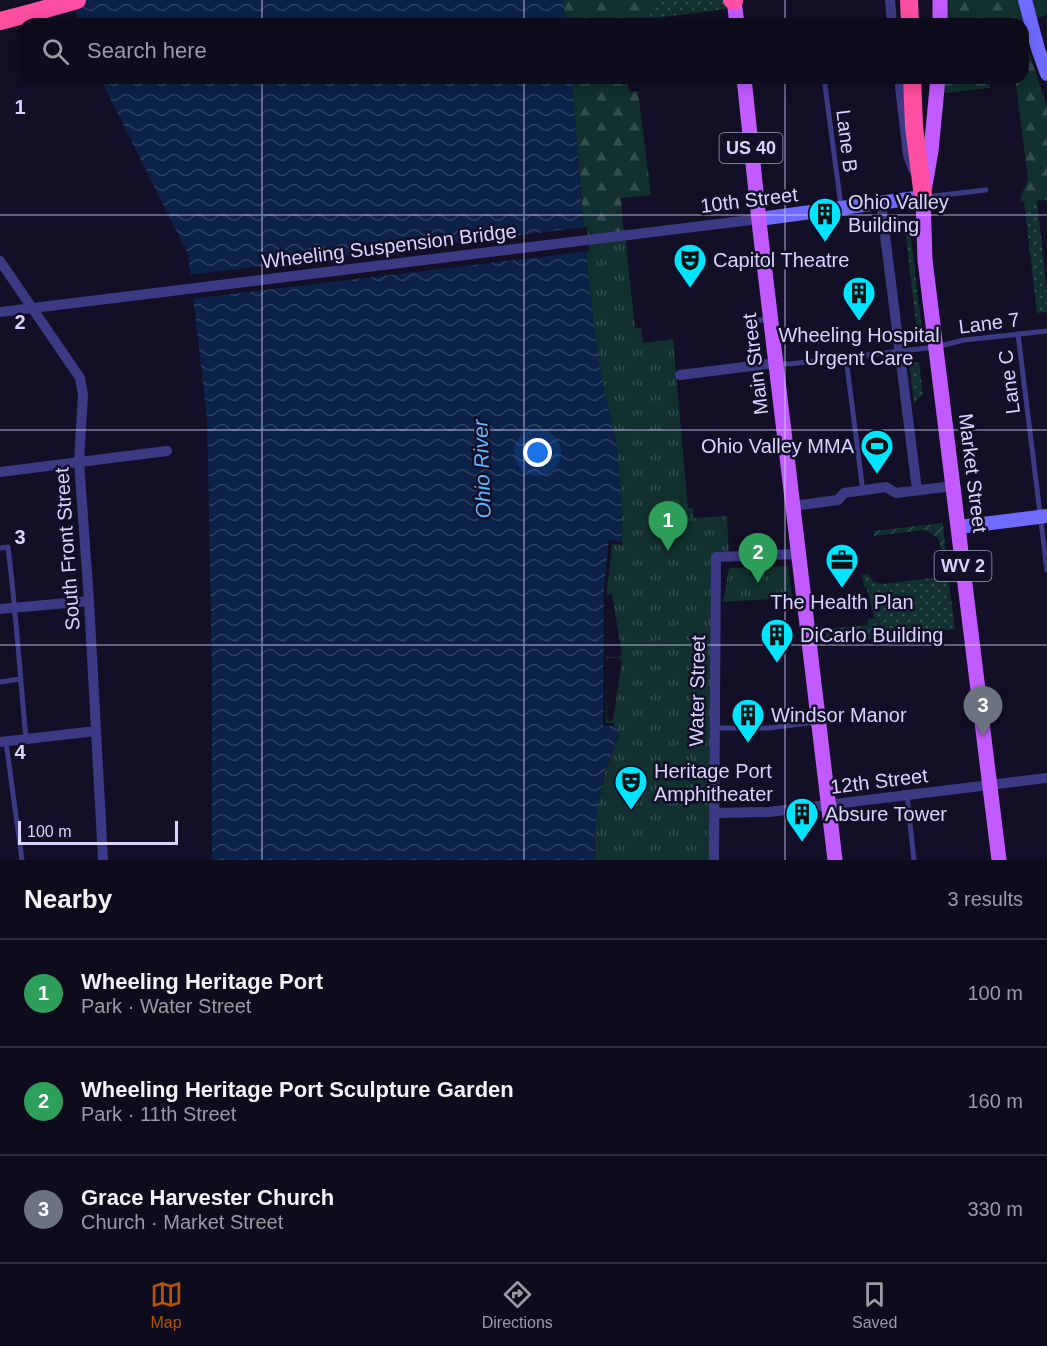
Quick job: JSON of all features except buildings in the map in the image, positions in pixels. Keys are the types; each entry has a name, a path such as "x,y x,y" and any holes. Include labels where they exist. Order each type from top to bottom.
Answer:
{"highway":[{"path":"0,10 78,0"},
{"path":"0,21 78,0"},
{"path":"909,0 910,18"},
{"path":"912,84 915,136 923,197"}],"main road":[{"path":"733,0 736,18"},
{"path":"940,0 940,18"},
{"path":"1025,0 1047,74"},
{"name":"Main Street","path":"745,84 835,860"},
{"name":"Market Street","path":"937,84 931,152 923,197 925,260 999,860"},
{"name":"10th Street","path":"759,219 923,197"},
{"path":"959,527 1044,517"}],"street":[{"path":"890,0 892,18"},
{"name":"Market Street","path":"899,84 908,155 923,197"},
{"path":"881,203 917,490"},
{"name":"10th Street","path":"686,228 759,219"},
{"name":"Wheeling Suspension Bridge","path":"0,312 686,228"},
{"name":"South Front Street","path":"0,261 80,378 83,395 79,461 103,860"},
{"path":"680,375 776,363"},
{"path":"0,472 167,451"},
{"path":"793,506 838,500 843,493 886,488 896,493 953,486"},
{"name":"Water Street","path":"714,860 717,557 799,555"},
{"path":"0,609 89,601"},
{"path":"3,742 96,731"},
{"name":"12th Street","path":"714,813 769,812 1047,778"}],"lane":[{"name":"Lane B","path":"825,84 841,208"},
{"path":"923,197 986,189"},
{"path":"753,321 771,319"},
{"name":"Lane 7","path":"776,363 789,364 846,358 936,347 964,340 1047,331"},
{"name":"Lane C","path":"1018,334 1044,517 1047,570"},
{"path":"846,358 862,484"},
{"path":"0,548 8,547 26,739"},
{"path":"0,682 20,679"},
{"path":"715,728 769,728 819,722"},
{"path":"3,742 22,860"},
{"path":"907,795 914,860"}],"green space":[{"path":"563,0 652,0 648,18 565,18"},
{"path":"652,0 734,0 735,8 648,18"},
{"path":"940,0 1047,0 1047,15 1029,20 1029,18 940,18"},
{"path":"1029,53 1047,106 1047,200 1021,202 1028,179 1016,84 1029,84"},
{"path":"572,84 628,84 629,92 638,91 651,195 621,198 627,287 584,233"},
{"path":"937,84 990,84 990,88 936,94"},
{"path":"1037,201 1047,312 1037,313 1024,202"},
{"path":"904,220 909,220 923,340 918,342"},
{"path":"625,235 635,328 641,328 643,343 673,339 688,508 693,508 694,518 727,516 729,557 717,557 714,860 595,860 595,818 606,769 619,735 603,726 604,588 609,540 622,542 622,509 617,447 602,381 594,330 585,240"},
{"path":"919,362 923,394 914,403 909,363"},
{"path":"943,523 946,556 944,557 938,538 925,530 874,536 874,531"},
{"path":"788,566 792,598 723,602 729,568"},
{"path":"868,574 873,581 881,584 948,576 955,629 890,637 875,622 862,575"},
{"path":"868,619 875,619 875,622 890,637 826,644 825,629 868,625"}],"water":[{"path":"71,0 563,0 565,18 78,18"},
{"name":"Ohio River","path":"103,84 572,84 594,330 602,381 617,447 622,509 622,542 609,541 604,588 603,726 618,726 618,732 600,793 595,827 595,860 212,860 212,669 207,418 188,254"}],"pier":[{"path":"587,227 589,251 190,299 188,275"},
{"path":"609,540 622,542 622,545 612,544 607,596 611,594 613,596 622,654 619,657 607,655 607,660 619,658 622,661 613,719 610,722 607,719 607,676 606,723 614,723 614,726 603,726 604,588"}],"place":[{"name":"Ohio Valley Building","path":"825,243"},
{"name":"Capitol Theatre","path":"690,289"},
{"name":"Wheeling Hospital Urgent Care","path":"859,322"},
{"name":"Ohio Valley MMA","path":"877,475"},
{"name":"Wheeling Heritage Port","path":"668,551"},
{"name":"Wheeling Heritage Port Sculpture Garden","path":"758,583"},
{"name":"The Health Plan","path":"842,589"},
{"name":"DiCarlo Building","path":"777,664"},
{"name":"Grace Harvester Church","path":"983,736"},
{"name":"Windsor Manor","path":"748,744"},
{"name":"Heritage Port Amphitheater","path":"631,811"},
{"name":"Absure Tower","path":"802,843"}]}
